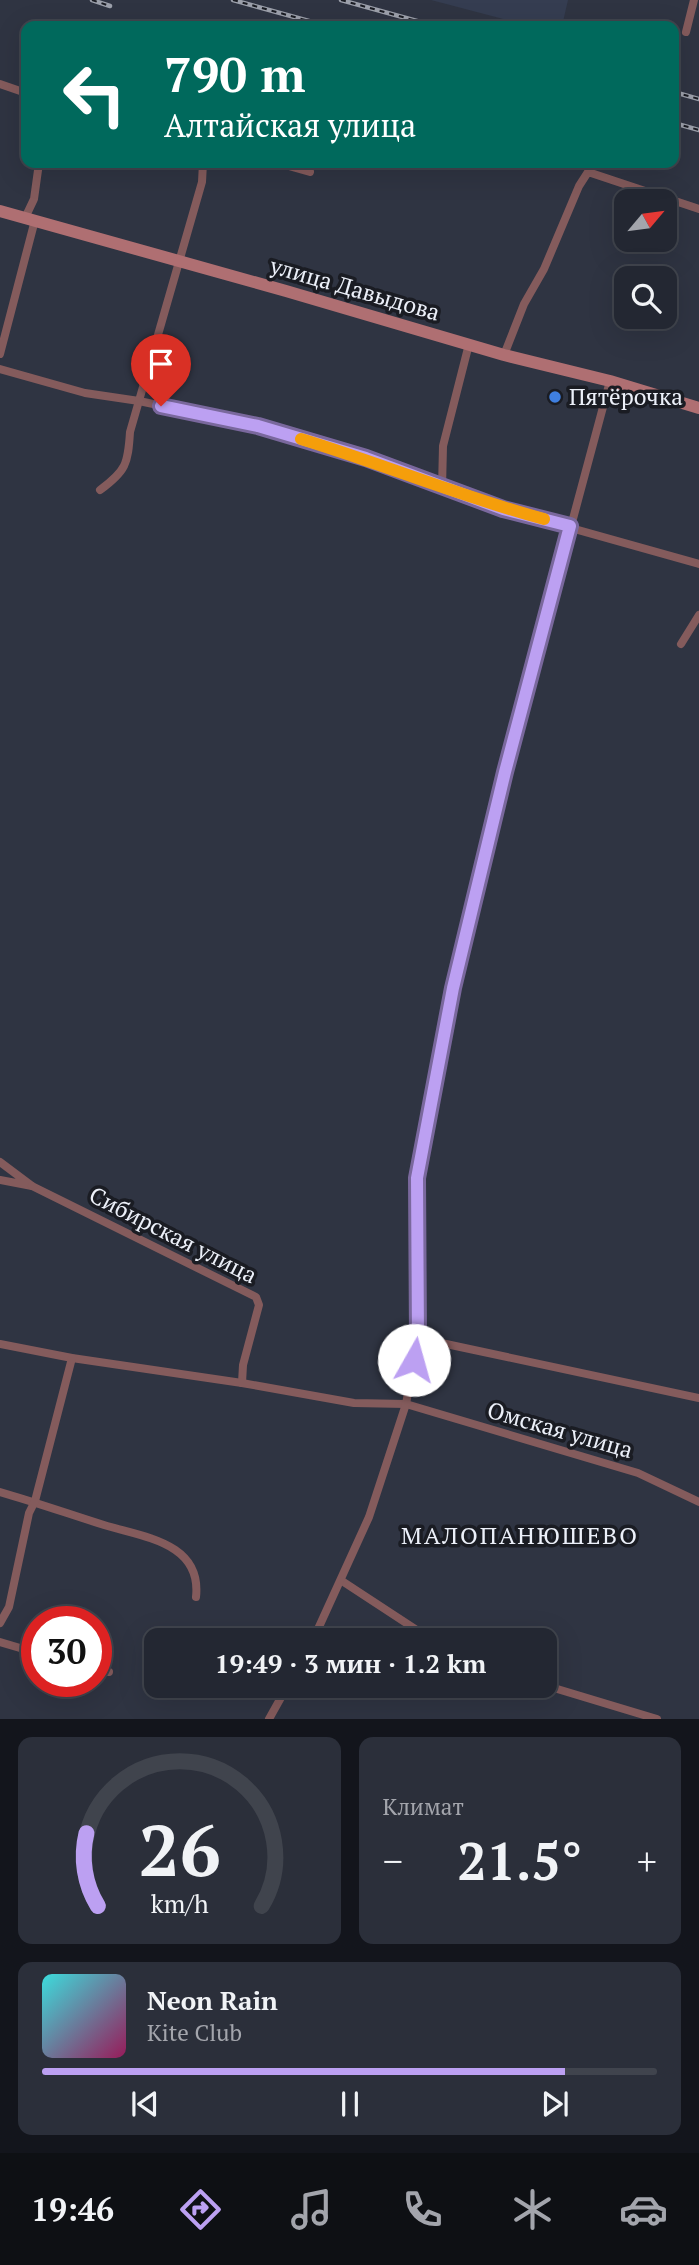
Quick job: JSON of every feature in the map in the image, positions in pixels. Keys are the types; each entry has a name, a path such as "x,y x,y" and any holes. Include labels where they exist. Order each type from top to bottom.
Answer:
{"main road":[{"name":"улица Давыдова","path":"0,211 699,408"}],"street":[{"path":"686,32 694,0"},
{"path":"0,84 21,91"},
{"path":"0,354 30,219 37,168"},
{"path":"100,490 118,477 125,467 130,432 202,182 203,168"},
{"path":"296,168 310,172"},
{"path":"504,355 524,304 544,270 579,186 588,172 699,209"},
{"path":"442,488 443,446 469,344"},
{"path":"0,369 85,393 139,401 258,426 366,458 503,509 699,564"},
{"path":"319,1628 369,1517 406,1404 418,1338 417,1178 450,1001 505,772 610,381"},
{"path":"681,644 699,615"},
{"name":"Сибирская улица","path":"0,1162 33,1186 256,1297 259,1305 243,1365 242,1383"},
{"name":"Сибирская улица","path":"0,1180 33,1186"},
{"path":"418,1338 699,1398"},
{"path":"0,1344 354,1403 406,1404"},
{"path":"0,1623 9,1607 29,1513 35,1501 72,1358"},
{"name":"Омская улица","path":"406,1404 638,1473 699,1503"},
{"path":"0,1492 158,1539 177,1553 195,1572 196,1597"},
{"path":"342,1581 414,1628"},
{"path":"0,1642 21,1648"},
{"path":"557,1689 657,1719"},
{"path":"269,1719 281,1698"}],"shaded area":[{"path":"431,0 568,0 563,21 511,21"}],"railway":[{"path":"92,0 110,6"},
{"path":"233,0 309,21"},
{"path":"341,0 417,21"},
{"path":"679,93 699,99"},
{"path":"679,124 699,130"}],"slow traffic":[{"path":"301,439 366,458 503,509 544,519"}],"place":[{"name":"Пятёрочка","path":"555,397"}],"district":[{"name":"МАЛОПАНЮШЕВО","path":"520,1536"}],"route":[{"path":"161,406 258,426 366,458 503,509 570,526 505,772 453,988 417,1178 418,1338 414,1360"}]}
